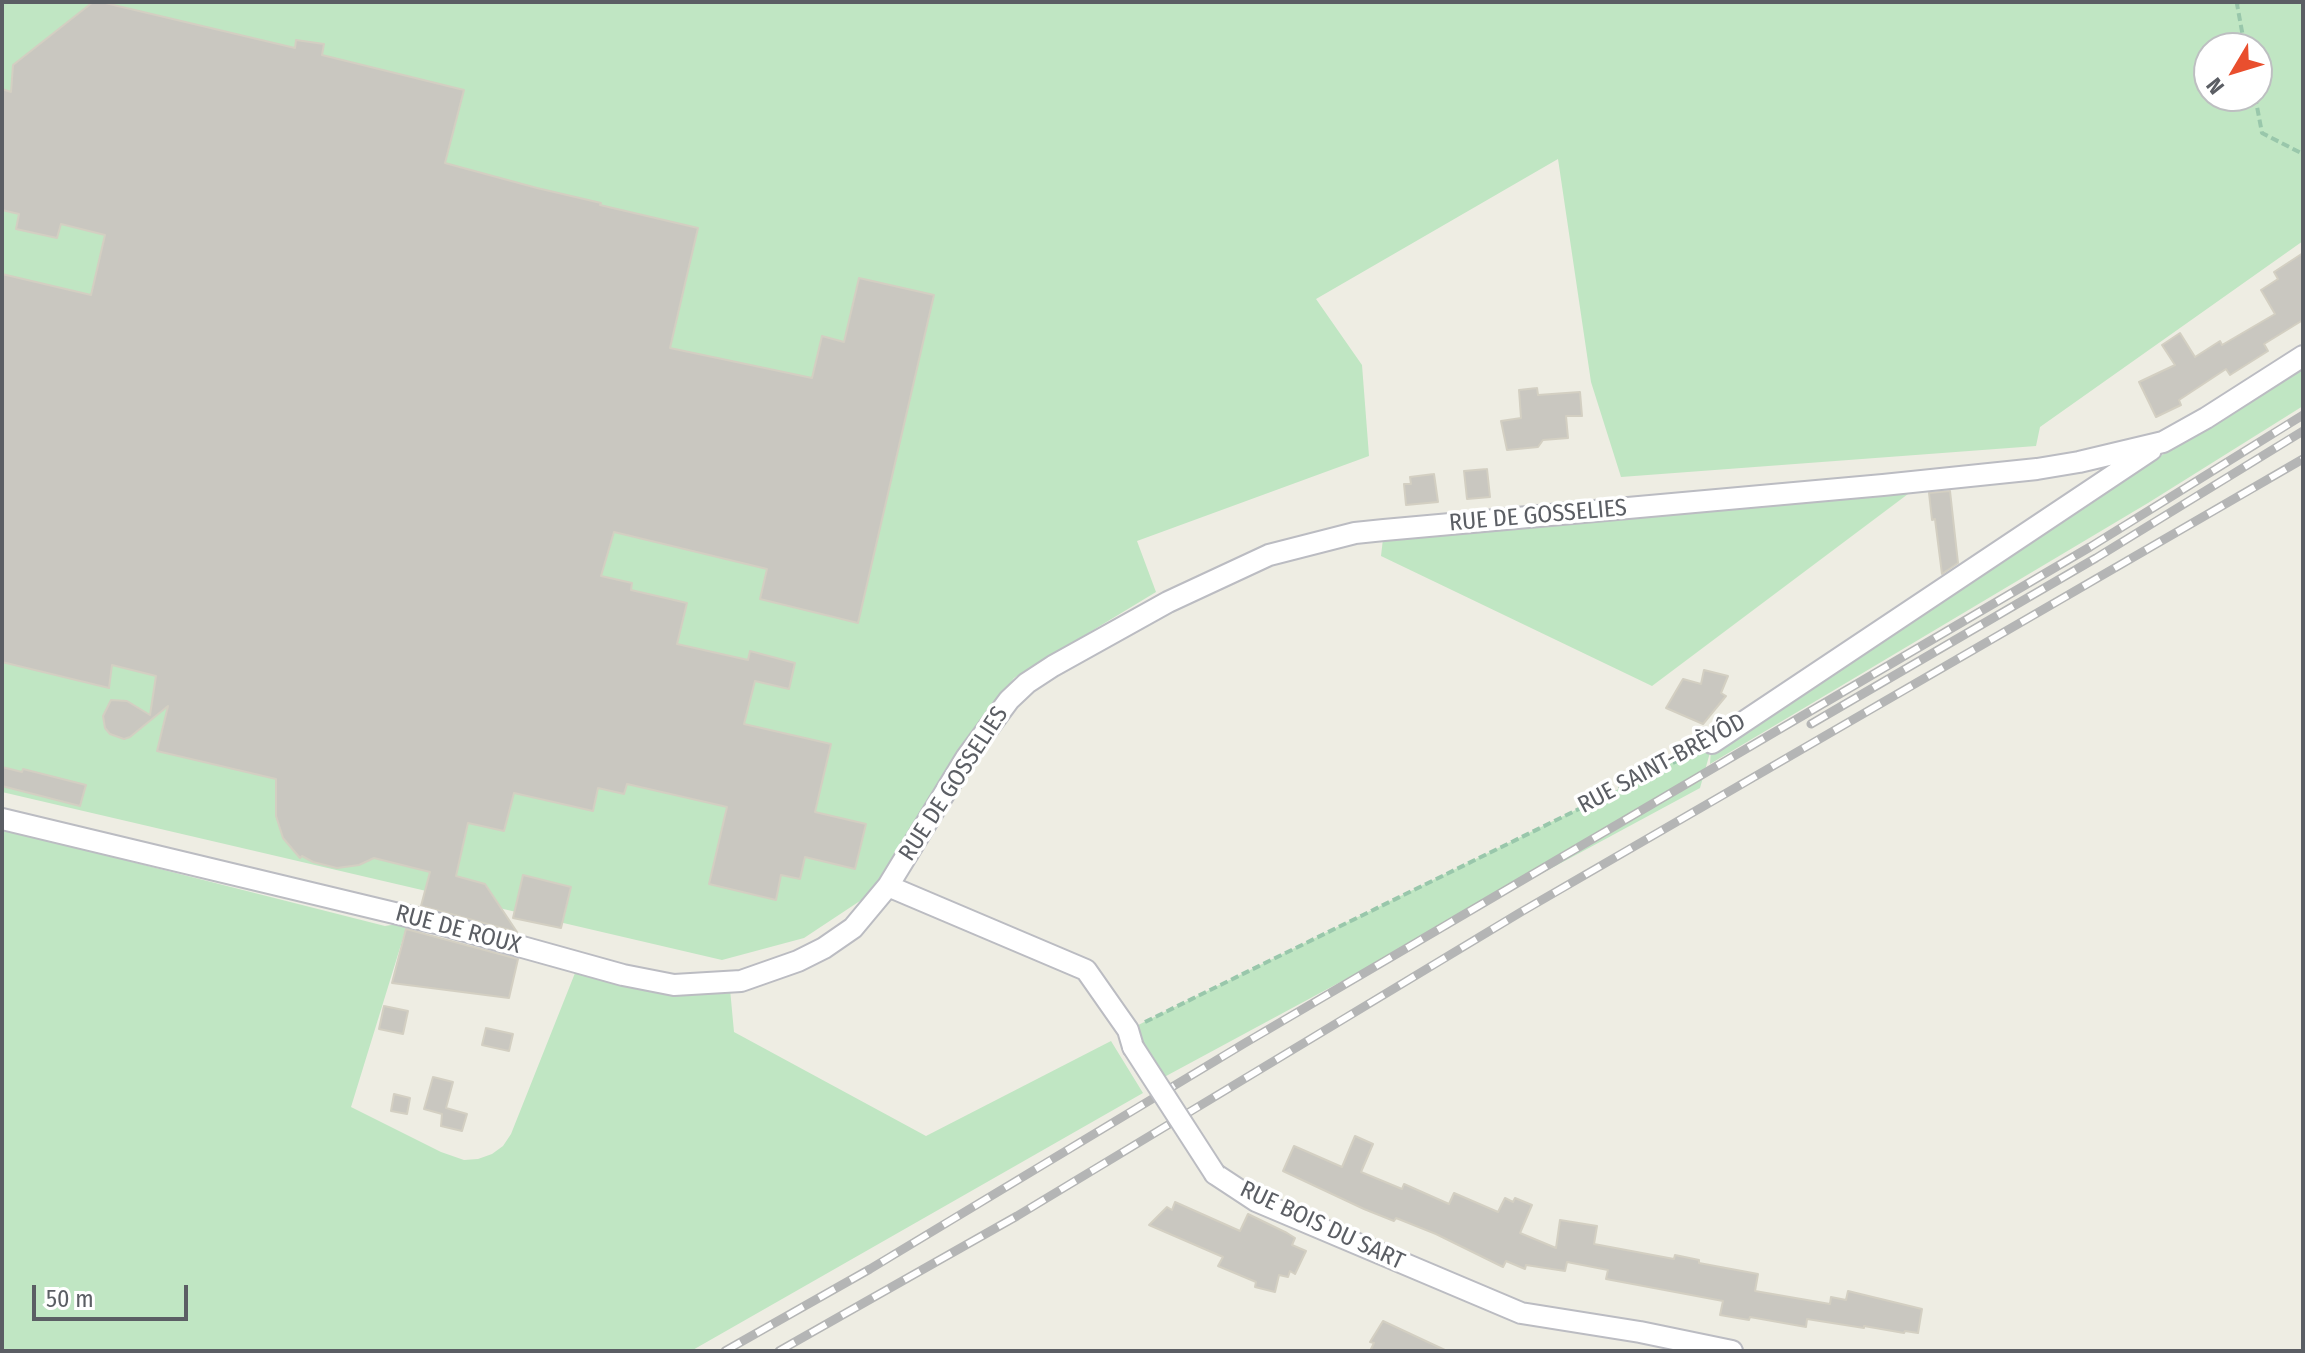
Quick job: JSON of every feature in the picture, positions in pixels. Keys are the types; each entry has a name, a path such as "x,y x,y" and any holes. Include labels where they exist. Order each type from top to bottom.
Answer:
{"street":[{"name":"RUE DE GOSSELIES","path":"888,886 966,758 1009,700 1027,683 1168,602 1269,555 1355,533 1883,485 2079,462 2163,442 2303,356"},
{"name":"RUE SAINT-BRÈYÔD","path":"1712,743 2163,442"},
{"name":"RUE DE ROUX","path":"2,819 423,920 623,975 674,985 741,981 798,961 853,928 888,886"},
{"name":"RUE BOIS DU SART","path":"888,886 1086,970 1215,1174 1256,1201 1521,1313 1732,1351"}],"path":[{"path":"2239,2 2242,32"},
{"path":"2258,112 2262,133 2303,154"},
{"name":"RUE SAINT-BRÈYÔD","path":"1131,1039 1712,743"}],"green space":[{"path":"2,2 2303,2 2303,241 2040,427 2036,446 1621,477 1591,382 1558,159 1316,299 1362,365 1369,456 1137,541 1156,592 1014,678 970,737 875,891 804,938 722,960 2,792"},
{"path":"2303,365 2303,406 2148,503 1710,764 1711,749 1700,788 1155,1082 1128,1030 1712,743"},
{"path":"1912,491 1652,686 1381,556 1384,530"},
{"path":"2,829 385,926 408,922 351,1107 441,1152 464,1160 492,1154 503,1146 511,1134 579,963 730,989 734,1032 926,1136 1111,1041 1143,1093 691,1351 2,1351"}],"building":[{"path":"93,2 295,48 296,40 324,44 322,55 464,90 445,163 698,228 670,348 812,378 822,336 844,342 859,278 934,295 858,623 760,599 767,569 614,532 601,576 632,583 631,590 687,603 677,644 748,660 750,651 795,663 789,689 755,681 744,724 831,744 815,812 866,824 855,869 805,857 800,879 781,875 776,900 709,884 727,807 627,784 624,794 598,788 593,811 514,793 504,831 468,823 456,876 485,884 517,932 421,906 430,872 374,858 359,865 337,868 302,856 300,858 283,838 276,816 276,779 157,751 168,706 130,737 124,739 110,734 105,728 103,716 111,700 127,701 150,715 156,676 112,665 109,688 2,662 2,274 91,295 105,235 61,224 57,238 16,229 19,214 2,210 2,89 11,92 13,65"},
{"path":"2303,253 2303,320 2264,344 2268,351 2230,375 2226,369 2179,400 2181,405 2156,417 2139,382 2175,365 2162,345 2180,333 2195,357 2275,314 2261,290 2278,279 2274,272"},
{"path":"1537,388 1538,395 1580,392 1582,416 1566,416 1568,438 1543,440 1538,447 1507,450 1501,421 1521,418 1519,390"},
{"path":"1487,469 1490,497 1467,499 1464,471"},
{"path":"1434,474 1438,502 1406,505 1404,484 1411,484 1410,477"},
{"path":"1950,491 1958,563 1942,574 1929,493"},
{"path":"1704,670 1728,676 1721,693 1726,696 1703,724 1666,708 1683,679 1701,684"},
{"path":"2,767 22,772 23,769 86,785 80,806 2,786"},
{"path":"523,875 571,887 561,928 513,918"},
{"path":"406,929 518,959 509,998 392,983"},
{"path":"384,1006 408,1011 403,1034 379,1029"},
{"path":"486,1028 513,1034 509,1051 482,1045"},
{"path":"433,1077 453,1082 446,1108 467,1114 462,1131 441,1126 442,1114 424,1109"},
{"path":"394,1094 410,1098 407,1114 391,1111"},
{"path":"1355,1136 1373,1144 1361,1172 1402,1189 1404,1184 1449,1204 1454,1193 1498,1212 1505,1198 1513,1202 1515,1198 1532,1205 1520,1233 1556,1248 1560,1220 1597,1226 1594,1244 1674,1259 1675,1255 1699,1260 1699,1263 1758,1274 1755,1291 1830,1304 1831,1297 1846,1300 1848,1291 1922,1309 1918,1333 1807,1319 1806,1327 1720,1315 1723,1301 1606,1279 1608,1270 1567,1262 1565,1271 1526,1265 1525,1269 1506,1261 1503,1267 1436,1234 1364,1209 1283,1171 1294,1146 1342,1167"},
{"path":"1175,1202 1240,1231 1248,1214 1287,1233 1295,1238 1292,1245 1306,1251 1295,1274 1290,1271 1288,1277 1279,1275 1275,1292 1255,1287 1256,1282 1218,1266 1223,1257 1149,1225 1167,1207 1172,1210"},
{"path":"1383,1321 1447,1351 1370,1351 1374,1343 1370,1342"}],"railway":[{"path":"725,1351 870,1269 1245,1043 2090,547 2303,415"},
{"path":"1811,724 2096,558 2303,431"},
{"path":"779,1351 1017,1216 1521,912 2303,459"}]}
